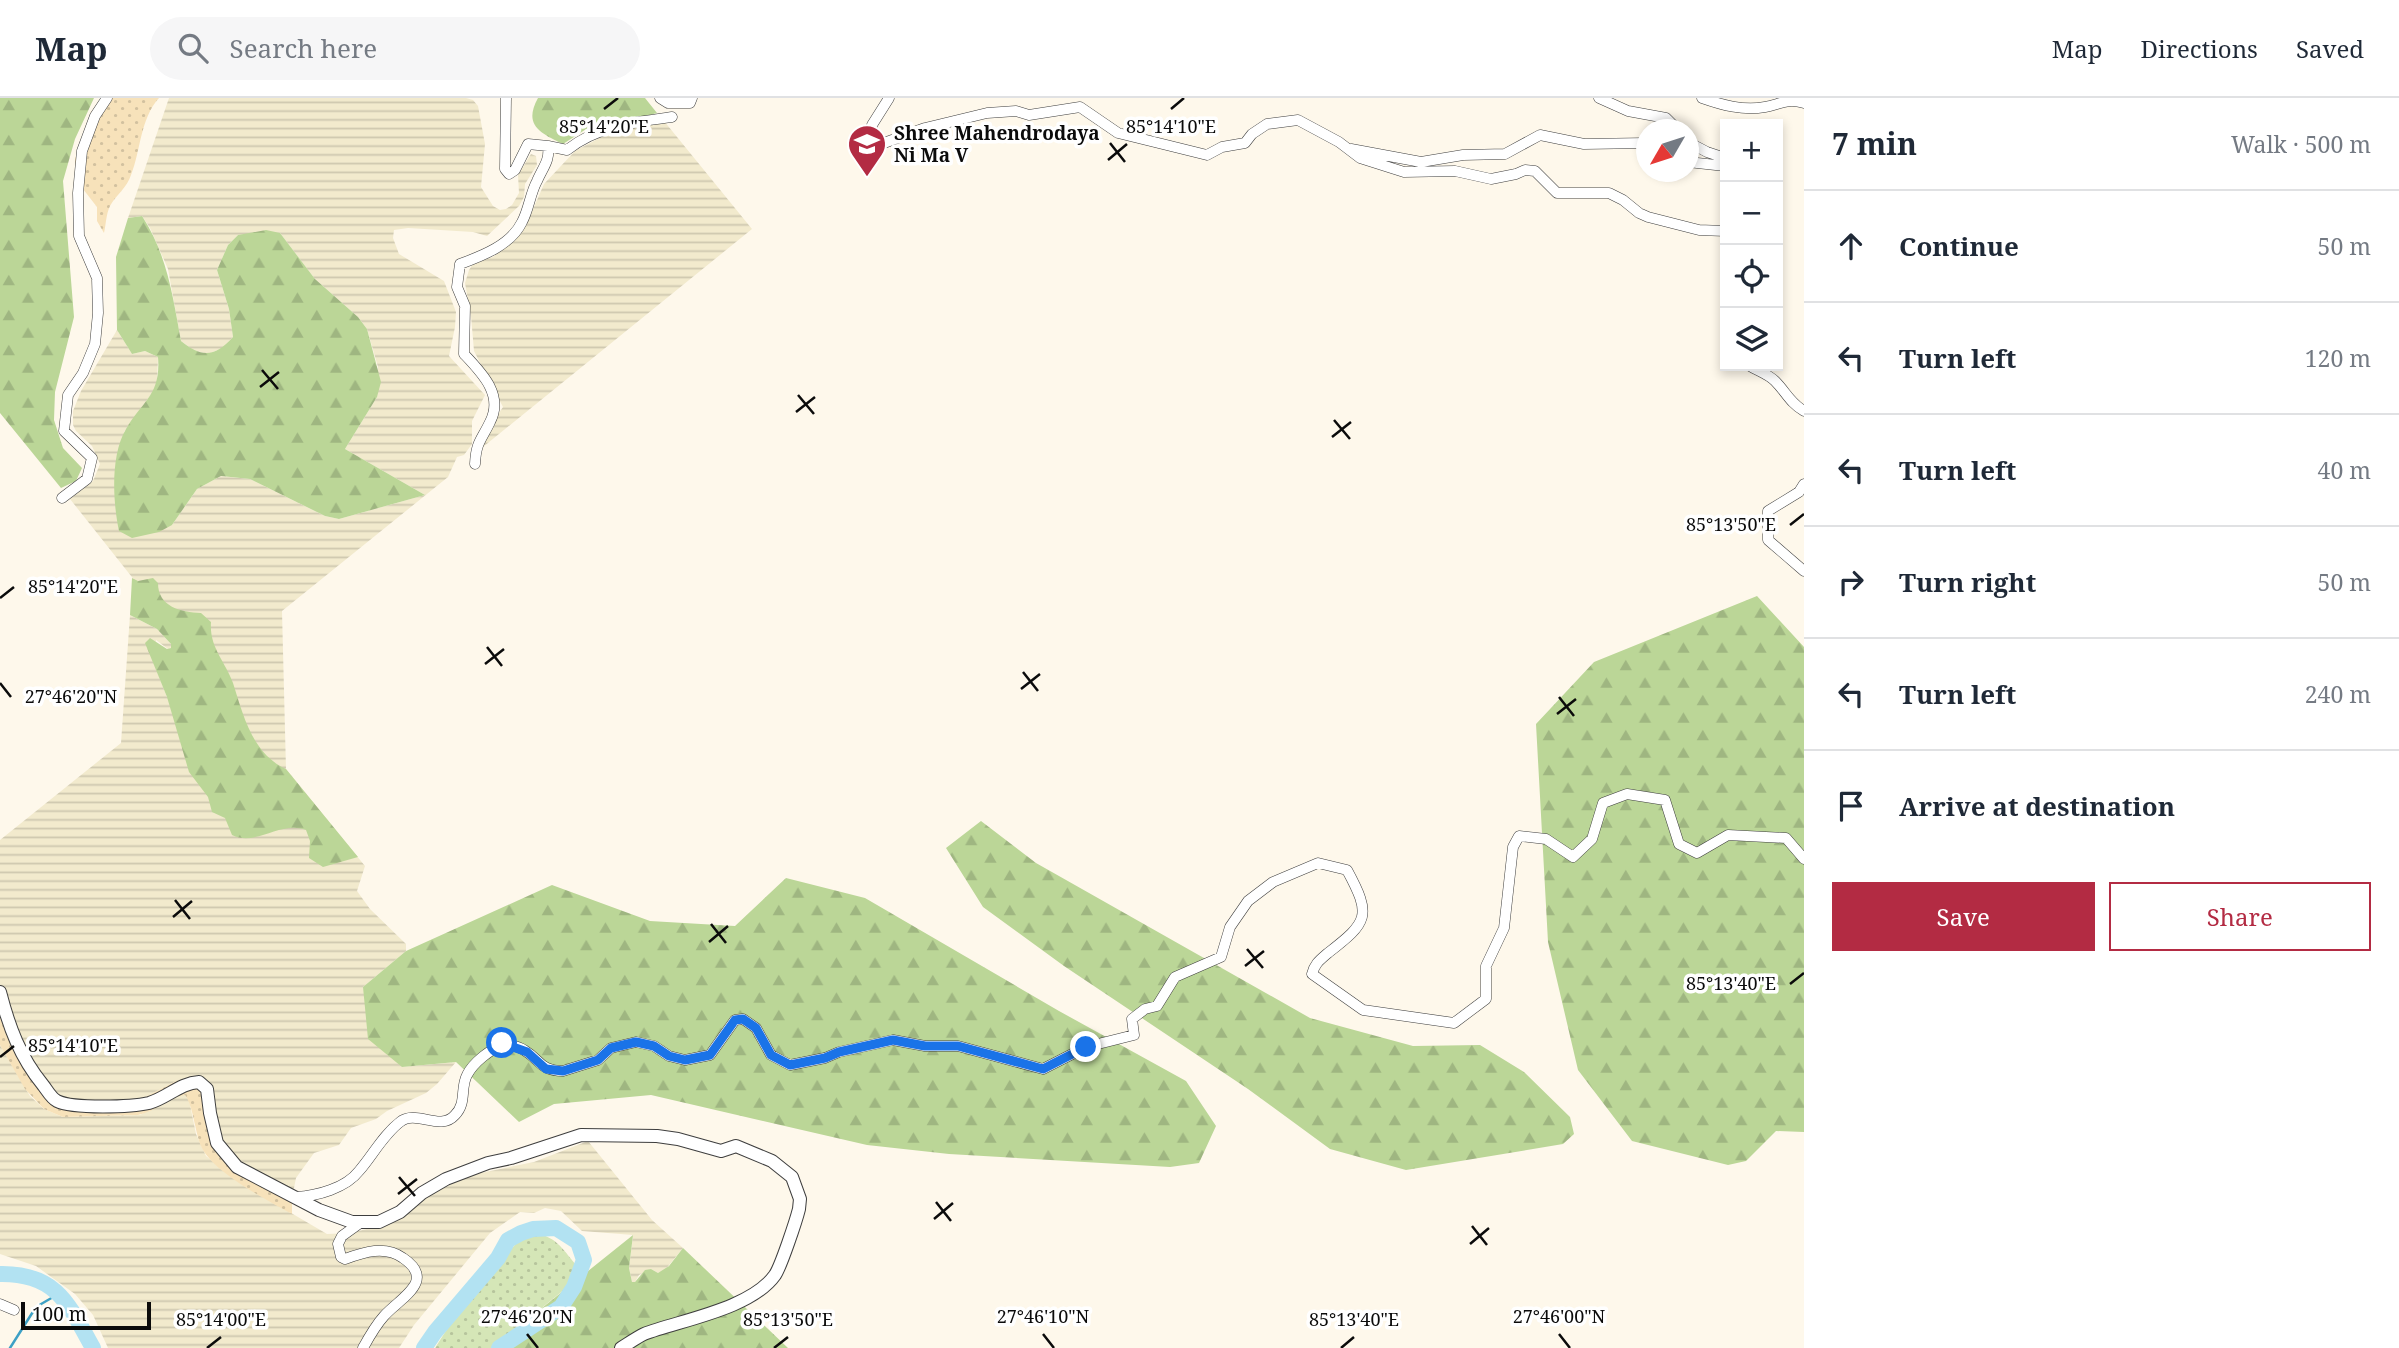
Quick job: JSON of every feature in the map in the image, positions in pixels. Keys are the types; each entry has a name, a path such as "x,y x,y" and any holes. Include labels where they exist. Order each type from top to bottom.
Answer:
{"street":[{"path":"62,498 87,479 92,458 64,431 68,395 83,373 95,344 97,278 79,236 78,193 82,151 95,116 107,98"},
{"path":"506,98 505,169 509,173 515,170 528,144 567,150 580,140 612,127 672,117"},
{"path":"660,98 668,103 690,103 692,98"},
{"path":"889,98 872,125 872,136 884,144 925,128 987,113 1016,111 1030,115 1080,107 1118,134 1207,155 1222,147 1245,143 1252,134 1267,124 1298,120 1360,158 1404,172 1455,171 1491,179 1525,170 1535,171 1557,193 1609,193 1648,217 1699,230 1720,231"},
{"path":"1599,98 1628,111 1667,119"},
{"path":"1702,98 1740,107 1766,107 1793,99 1804,103"},
{"path":"1346,148 1422,162 1463,155 1505,154 1539,135 1584,144 1636,143"},
{"path":"475,464 476,445 492,419 496,404 487,379 464,354 465,306 457,287 460,264 485,255 507,240 522,224 536,182 549,159 548,146"},
{"path":"1699,148 1720,156"},
{"path":"1699,163 1720,165"},
{"path":"1760,371 1769,376 1792,404 1804,411"},
{"path":"1804,484 1798,492 1768,511 1768,540 1804,571"},
{"path":"295,1198 321,1193 352,1179 380,1142 405,1119 449,1121 464,1100 467,1075 485,1054 502,1043 519,1047 546,1069 557,1071 598,1060 611,1048 636,1042 654,1046 669,1056 685,1060 710,1055 735,1020 743,1019 756,1028 771,1055 790,1065 893,1040 925,1046 958,1046 1043,1069 1086,1047 1134,1035 1132,1019 1146,1009 1157,1006 1175,977 1221,957 1230,927 1248,901 1273,882 1318,863 1347,870 1361,896 1363,916 1356,931 1315,963 1312,974 1363,1010 1454,1023 1486,999 1486,966 1504,928 1513,847 1519,836 1546,839 1573,857 1592,839 1603,803 1627,794 1665,800 1679,844 1697,853 1728,835 1786,838 1804,859"},
{"path":"0,992 16,1042 32,1072 54,1099 84,1105 138,1105 159,1100 188,1083 199,1082 207,1089 212,1128 222,1151 246,1174 338,1218 361,1223 379,1222 400,1212 422,1193 446,1179 488,1163 582,1135 657,1136 721,1151 736,1146 772,1161 792,1177 800,1199 799,1209 774,1276 758,1290 734,1303 698,1318 643,1335 621,1348"},
{"path":"361,1223 342,1236 338,1244 341,1257 345,1259 369,1250 389,1252 410,1263 417,1276 412,1291 384,1316 363,1348"},
{"path":"0,1304 14,1310"}],"shaded area":[{"path":"169,98 473,100 478,106 485,144 481,187 493,206 500,210 512,205 519,193 518,175 531,154 536,156 537,165 525,184 524,197 519,206 487,236 473,232 408,228 394,230 393,238 399,254 444,281 456,312 449,356 485,395 472,421 472,444 464,455 457,457 448,477 282,611 286,769 365,866 357,891 370,909 406,944 406,951 363,987 402,1067 456,1062 426,1093 376,1119 351,1128 339,1145 314,1153 296,1178 292,1198 211,1141 205,1120 176,1081 134,1103 46,1099 16,1054 0,1018 0,840 121,743 130,615 157,629 171,644 168,649 156,640 153,661 167,697 208,673 70,499 93,481 100,464 92,446 76,431 73,411 81,391 117,330 132,354 145,351 158,357 157,386 124,432 172,525 197,489 221,476 250,479 325,516 339,519 425,495 345,449 377,397 378,367 367,329 358,317 315,279 280,233 238,235 228,245 217,270 229,309 233,337 223,348 208,354 193,350 181,341 168,269 142,216 128,218"},
{"path":"664,121 752,229 478,451 486,432 503,407 474,351 465,283 469,270 473,264 493,257 516,238 527,223 544,184 575,151 609,133"},
{"path":"0,1045 30,1096 44,1109 63,1117 140,1115 178,1095 185,1095 189,1100 196,1134 206,1156 245,1186 327,1234 350,1233 375,1227 422,1196 466,1176 534,1162 588,1141 652,1220 683,1248 665,1270 658,1273 651,1269 632,1282 629,1268 633,1235 582,1231 561,1211 545,1208 534,1213 520,1212 490,1233 414,1325 399,1348 108,1348 93,1315 75,1294 36,1266 0,1254"}],"green space":[{"path":"0,98 94,98 75,139 63,181 74,317 55,392 54,420 63,448 82,468 76,481 61,488 0,413"},
{"path":"538,98 645,98 657,113 636,119 594,124 563,144 541,132 533,122 532,115"},
{"path":"142,216 158,245 163,261 181,341 195,350 208,353 214,352 233,337 229,309 217,270 228,245 238,235 266,230 280,233 315,279 358,317 367,329 381,382 377,397 345,449 425,495 339,519 325,516 250,479 221,476 197,489 172,525 159,532 132,538 119,531 114,494 117,452 126,429 154,389 158,370 158,357 145,351 132,354 117,330 116,257 128,218"},
{"path":"132,578 138,581 153,578 158,583 166,603 186,611 201,613 211,622 212,639 230,675 250,732 265,754 286,769 358,857 323,867 309,858 310,841 306,830 287,828 241,838 232,835 225,818 212,812 208,797 189,772 167,697 145,643 150,638 167,649 171,648 171,644 157,629 130,615"},
{"path":"1757,596 1804,647 1804,1132 1776,1131 1746,1161 1728,1165 1632,1141 1578,1070 1548,942 1536,724 1594,662"},
{"path":"981,821 1036,863 1310,1018 1413,1046 1480,1045 1524,1072 1570,1117 1574,1134 1563,1144 1406,1170 1330,1149 1248,1089 1064,966 983,907 946,848"},
{"path":"786,878 865,898 1186,1081 1216,1126 1199,1163 1170,1167 949,1154 867,1145 651,1095 554,1104 519,1122 456,1062 402,1067 368,1039 363,987 406,951 552,885 650,921 735,926"},
{"path":"532,1233 547,1236 562,1248 576,1265 575,1281 492,1348 435,1348 456,1315 519,1240"},
{"path":"633,1235 629,1268 632,1282 645,1270 651,1269 658,1273 669,1266 683,1248 788,1348 492,1348"}],"sand":[{"path":"102,98 159,98 144,125 129,180 109,209 104,233 97,221 97,207 76,180 75,159 91,112"},
{"path":"0,1018 16,1054 46,1099 134,1103 176,1081 198,1081 211,1141 292,1198 292,1214 241,1184 207,1156 201,1146 185,1095 138,1115 63,1117 44,1109 25,1089 0,1045"}],"waterway":[{"path":"424,1348 498,1258 508,1240 533,1229 556,1228 578,1242 584,1260 574,1287 561,1307 499,1348"},
{"path":"0,1274 35,1279 59,1294 93,1348"},
{"path":"10,1348 36,1307 60,1293"}],"place":[{"name":"Shree Mahendrodaya Ni Ma V","path":"867,178"}],"route":[{"path":"502,1043 519,1047 546,1069 563,1071 598,1060 611,1048 636,1042 654,1046 669,1056 685,1060 710,1055 735,1020 743,1019 756,1028 771,1055 790,1065 893,1040 925,1046 958,1046 984,1051 1043,1069 1086,1047"}]}
